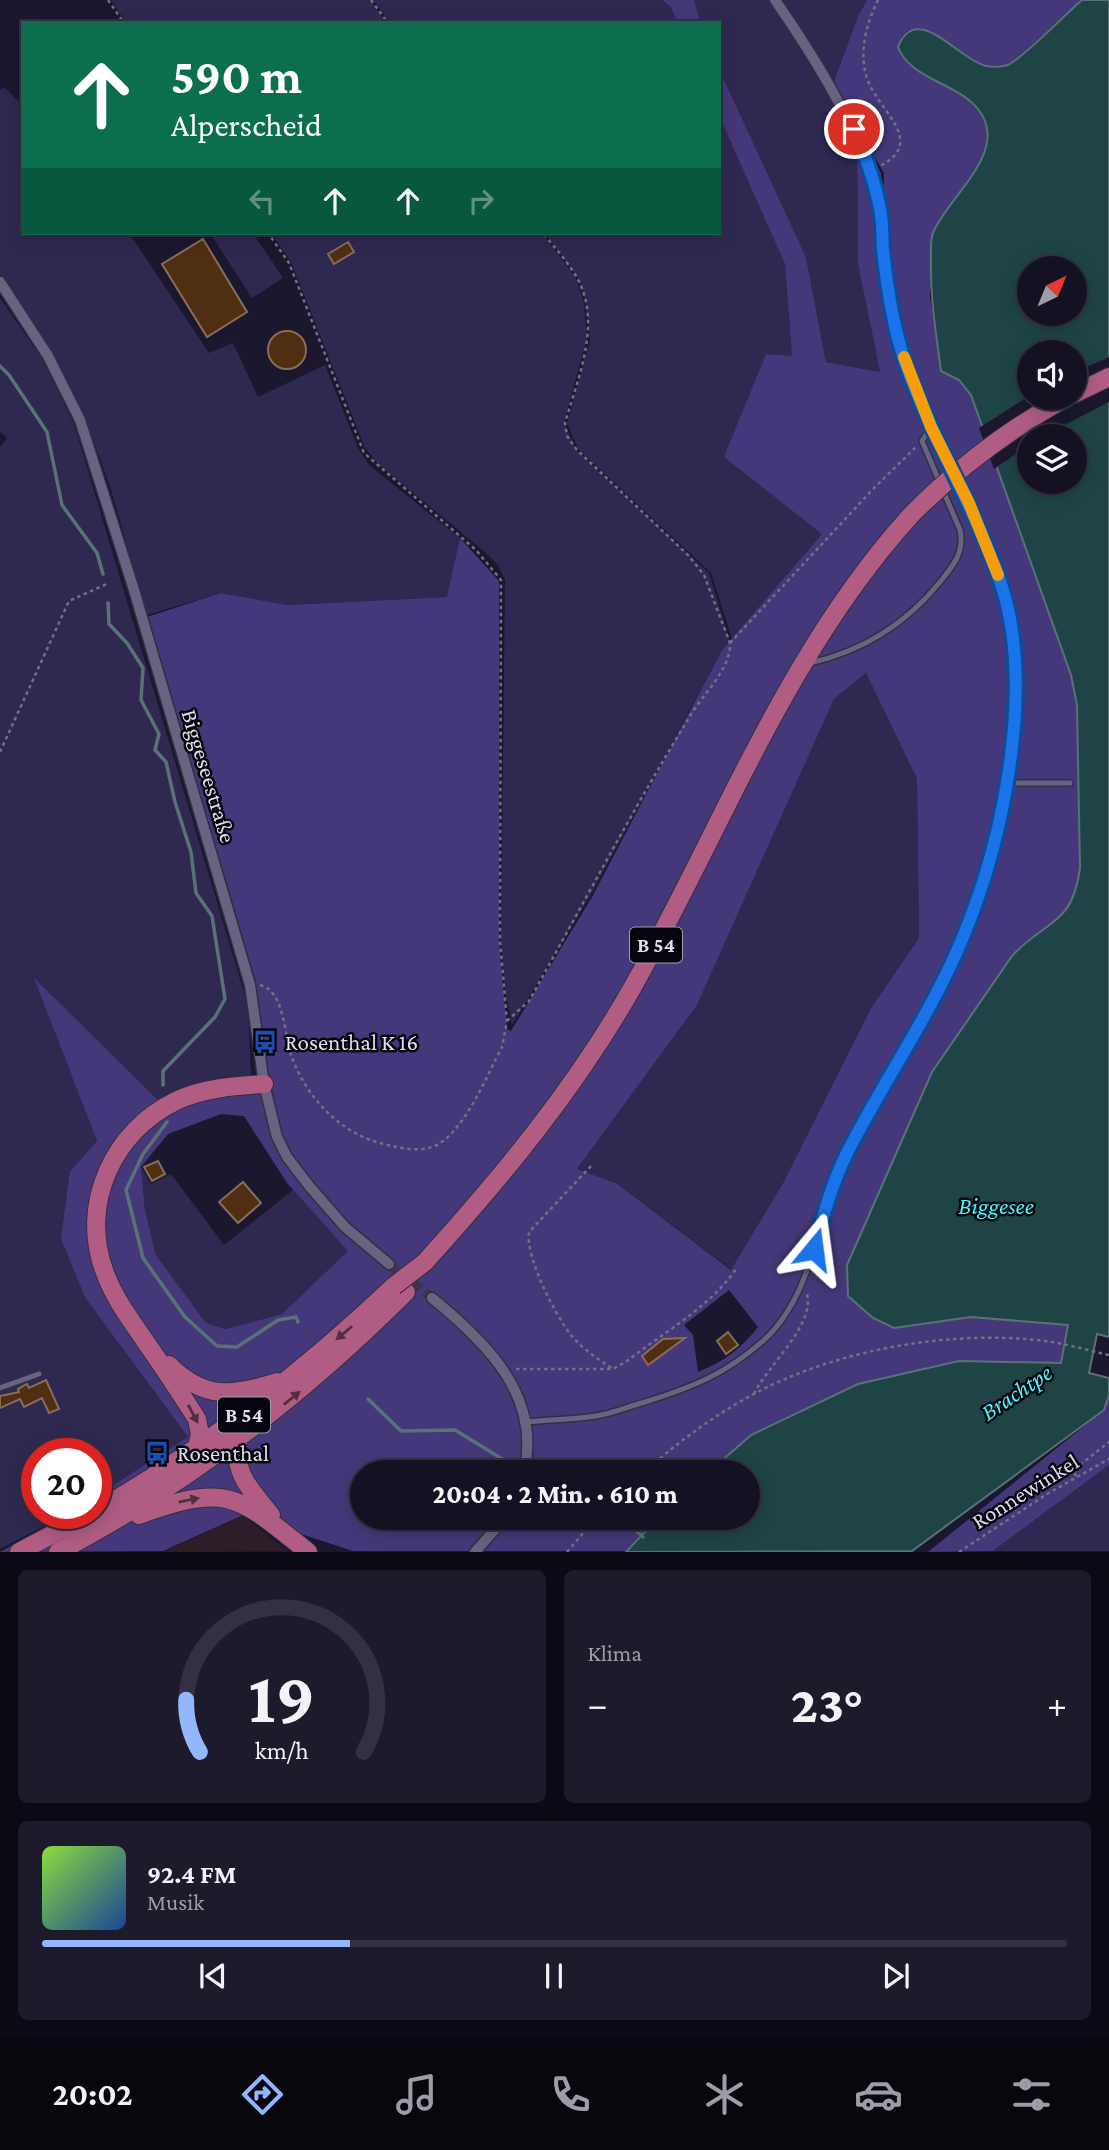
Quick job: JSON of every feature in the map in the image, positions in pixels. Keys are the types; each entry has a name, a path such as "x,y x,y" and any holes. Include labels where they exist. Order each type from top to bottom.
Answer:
{"main road":[{"path":"1087,388 1109,377"},
{"name":"B 54","path":"112,1522 238,1440 347,1350 522,1150 601,1038 634,985 770,719 801,665 856,582 912,514 961,468 1002,436 1046,410"},
{"path":"197,1448 200,1434 197,1419 114,1293 104,1272 97,1247 96,1220 106,1170 122,1144 144,1120 177,1100 221,1087 264,1084"},
{"name":"B 54","path":"112,1501 197,1448 400,1289"},
{"path":"146,1342 185,1379 197,1386 221,1393 244,1393 289,1378"},
{"path":"238,1440 235,1458 239,1470 284,1531"},
{"path":"112,1525 165,1505 214,1496 230,1497 244,1503 284,1531 308,1552"},
{"path":"19,1552 63,1529"},
{"name":"B 54","path":"58,1552 101,1529"}],"street":[{"path":"775,0 831,86 854,129 871,171"},
{"name":"Biggeseestraße","path":"0,282 48,356 79,420 134,590 250,985 264,1084 277,1137 287,1157 345,1227 388,1264"},
{"path":"432,1298 464,1324 505,1370 518,1393 526,1422 526,1460"},
{"path":"475,1552 494,1530"}],"lane":[{"path":"526,1422 601,1415 691,1388 738,1362 768,1336 786,1314 800,1288 827,1202 846,1155 941,987 964,935 995,839 1006,783 1015,692 1015,651 1010,616 1001,582 969,503 931,427 905,362 887,285 881,211 871,171"},
{"path":"801,665 832,658 883,635 921,605 959,555 962,541 960,530 922,442 931,427"},
{"path":"1006,783 1070,783"},
{"path":"0,1388 38,1374"}],"path":[{"path":"108,0 123,21"},
{"path":"371,0 387,21"},
{"path":"871,171 895,159 901,136 895,123 879,104 866,75 863,51 878,0"},
{"path":"250,985 265,986 272,992 277,1001 290,1054 299,1072 335,1120 356,1135 398,1147 431,1147 451,1135 502,1047 508,1021 500,941 501,580 477,550 364,453 289,263 269,235"},
{"path":"508,1021 530,1001 638,804 691,715 727,662 730,643 704,575 672,536 577,450 567,436 565,423 588,338 588,319 577,278 545,235"},
{"path":"730,643 874,488 922,442"},
{"path":"0,752 69,601 110,583"},
{"path":"591,1166 528,1231 527,1244 558,1314 571,1335 589,1353 613,1369"},
{"path":"505,1370 527,1367 613,1369 712,1296 736,1269"},
{"path":"754,1394 759,1382 792,1339 802,1319 808,1302 807,1294 800,1288"},
{"path":"659,1460 706,1423 754,1394 834,1362 921,1342 966,1339 1022,1340 1107,1354"},
{"path":"1076,1476 1076,1468 1109,1442"},
{"name":"Ronnewinkel","path":"959,1552 1076,1476 1109,1459"},
{"path":"567,1552 586,1530"}],"shaded area":[{"path":"111,0 370,0 386,21 125,21"},
{"path":"373,0 662,0 670,6 677,21 389,21"},
{"path":"662,0 694,0 700,21 677,21 670,6"},
{"path":"694,0 772,0 857,137 858,264 880,372 826,362 806,257 721,73 721,21 700,21"},
{"path":"776,0 867,0 858,16 833,84"},
{"path":"867,0 1082,0 1009,65 983,66 966,55 908,30 898,47 909,65 972,102 985,120 985,154 932,234 930,297 941,371 959,380 971,395 1071,675 1077,705 1080,868 1071,901 1064,912 1012,956 932,1071 847,1265 894,1328 971,1317 1068,1325 1063,1363 959,1361 858,1384 751,1435 723,1460 350,1460 350,1530 646,1530 626,1551 353,1551 243,1515 163,1551 0,1552 41,1529 112,1529 112,1486 188,1437 86,1299 61,1239 70,1171 97,1141 34,978 160,1102 262,1081 256,982 147,617 221,593 288,605 447,597 460,538 499,581 499,942 507,1029 511,1031 592,897 722,650 822,534 724,457 766,354 792,356 785,264 721,120 721,73 806,257 826,362 880,372 858,264 857,137 881,173 878,245 892,325 910,363 914,363 898,323 884,248 884,173 833,84 858,16","holes":["866,673 917,779 919,938 871,1008 782,1185 731,1270 616,1183 577,1169 697,1005 834,699","221,1114 244,1116 287,1183 348,1251 282,1314 226,1329 206,1323 156,1255 145,1210 141,1167 168,1134","729,1290 758,1327 731,1354 698,1372 693,1335 684,1325"]},
{"path":"4,87 21,104 21,235 130,235 209,353 233,343 258,397 325,365 358,448 370,466 460,538 448,597 288,605 221,593 147,615 110,486 85,418 52,352 0,274 0,90"},
{"path":"721,120 785,264 792,356 724,457 823,533 732,639 711,573 578,449 567,423 590,340 586,303 578,278 546,235 721,235"},
{"path":"211,235 254,235 283,278 252,298"},
{"path":"272,235 544,235 576,278 584,302 587,338 564,422 576,450 709,573 730,641 722,650 593,891 512,1025 505,991 501,941 505,580 498,565 486,553 378,464 365,448 291,262"},
{"path":"0,298 43,360 74,424 248,1006 251,1078 160,1102 35,980 97,1141 70,1171 86,1299 188,1437 112,1486 112,1438 21,1438 21,1529 38,1529 0,1549 0,447 7,438 0,431"},
{"path":"866,673 917,779 919,938 871,1008 782,1185 732,1270 616,1183 577,1169 697,1005 834,699"},
{"path":"141,1167 151,1184 171,1174 224,1245 293,1190 349,1251 282,1314 226,1329 206,1323 156,1255 145,1210"},
{"path":"1109,1398 1109,1465 993,1551 928,1552 1104,1410"},
{"path":"1109,1465 1109,1551 993,1551"},
{"path":"243,1515 287,1551 163,1552"}],"water":[{"name":"Biggesee","path":"1082,0 1109,0 1109,1337 1097,1334 1089,1373 1109,1378 1109,1395 1104,1410 912,1551 626,1552 647,1530 760,1530 760,1460 723,1460 751,1435 858,1384 959,1361 1061,1363 1068,1325 971,1317 894,1328 873,1318 848,1296 847,1265 932,1072 1012,956 1064,912 1071,901 1080,868 1077,705 1071,675 971,395 959,380 941,371 935,329 931,274 932,236 940,220 979,165 988,136 985,121 978,108 967,99 915,69 898,47 906,34 916,29 939,37 975,62 986,66 1005,66 1023,54"}],"pier":[{"path":"1109,357 1109,402 1066,424 1017,424 1017,453 994,469 979,428 1017,404 1017,410 1087,410 1087,367"}],"building":[{"path":"203,239 247,312 207,337 162,264"},
{"path":"348,242 354,252 334,264 328,254"},
{"path":"287,331 301,336 306,350 301,364 287,369 273,364 268,350 273,336"},
{"path":"158,1161 165,1174 152,1181 144,1167"},
{"path":"243,1182 261,1203 238,1223 219,1202"},
{"path":"728,1332 738,1345 726,1354 717,1341"},
{"path":"685,1338 648,1365 642,1356 663,1339"},
{"path":"46,1380 59,1409 49,1413 42,1398 24,1407 20,1399 0,1408 0,1396 19,1392 18,1389 27,1384 29,1388"}],"waterway":[{"path":"0,366 9,375 47,432 62,505 97,553 103,574"},
{"path":"108,603 109,624 127,643 143,668 141,700 159,734 155,750 166,762 191,852 196,893 212,916 225,999 215,1017 163,1071 163,1085"},
{"path":"167,1122 143,1154 126,1190 143,1258 185,1317 217,1346 237,1347 278,1320 296,1317 298,1322"},
{"path":"368,1399 401,1431 455,1430 504,1460"},
{"path":"635,1530 643,1537"}],"tunnel":[{"path":"389,1264 432,1298"}],"slow traffic":[{"path":"904,357 931,427 969,503 998,575"}],"place":[{"name":"Rosenthal K 16","path":"265,1042"},
{"name":"Rosenthal","path":"157,1453"}],"route":[{"path":"814,1249 827,1202 846,1155 941,987 964,935 984,877 1003,804 1015,692 1015,651 1001,582 969,503 931,427 905,362 887,285 881,211 871,171 854,129"}],"water label":[{"name":"Brachtpe","path":"1016,1392"}]}
